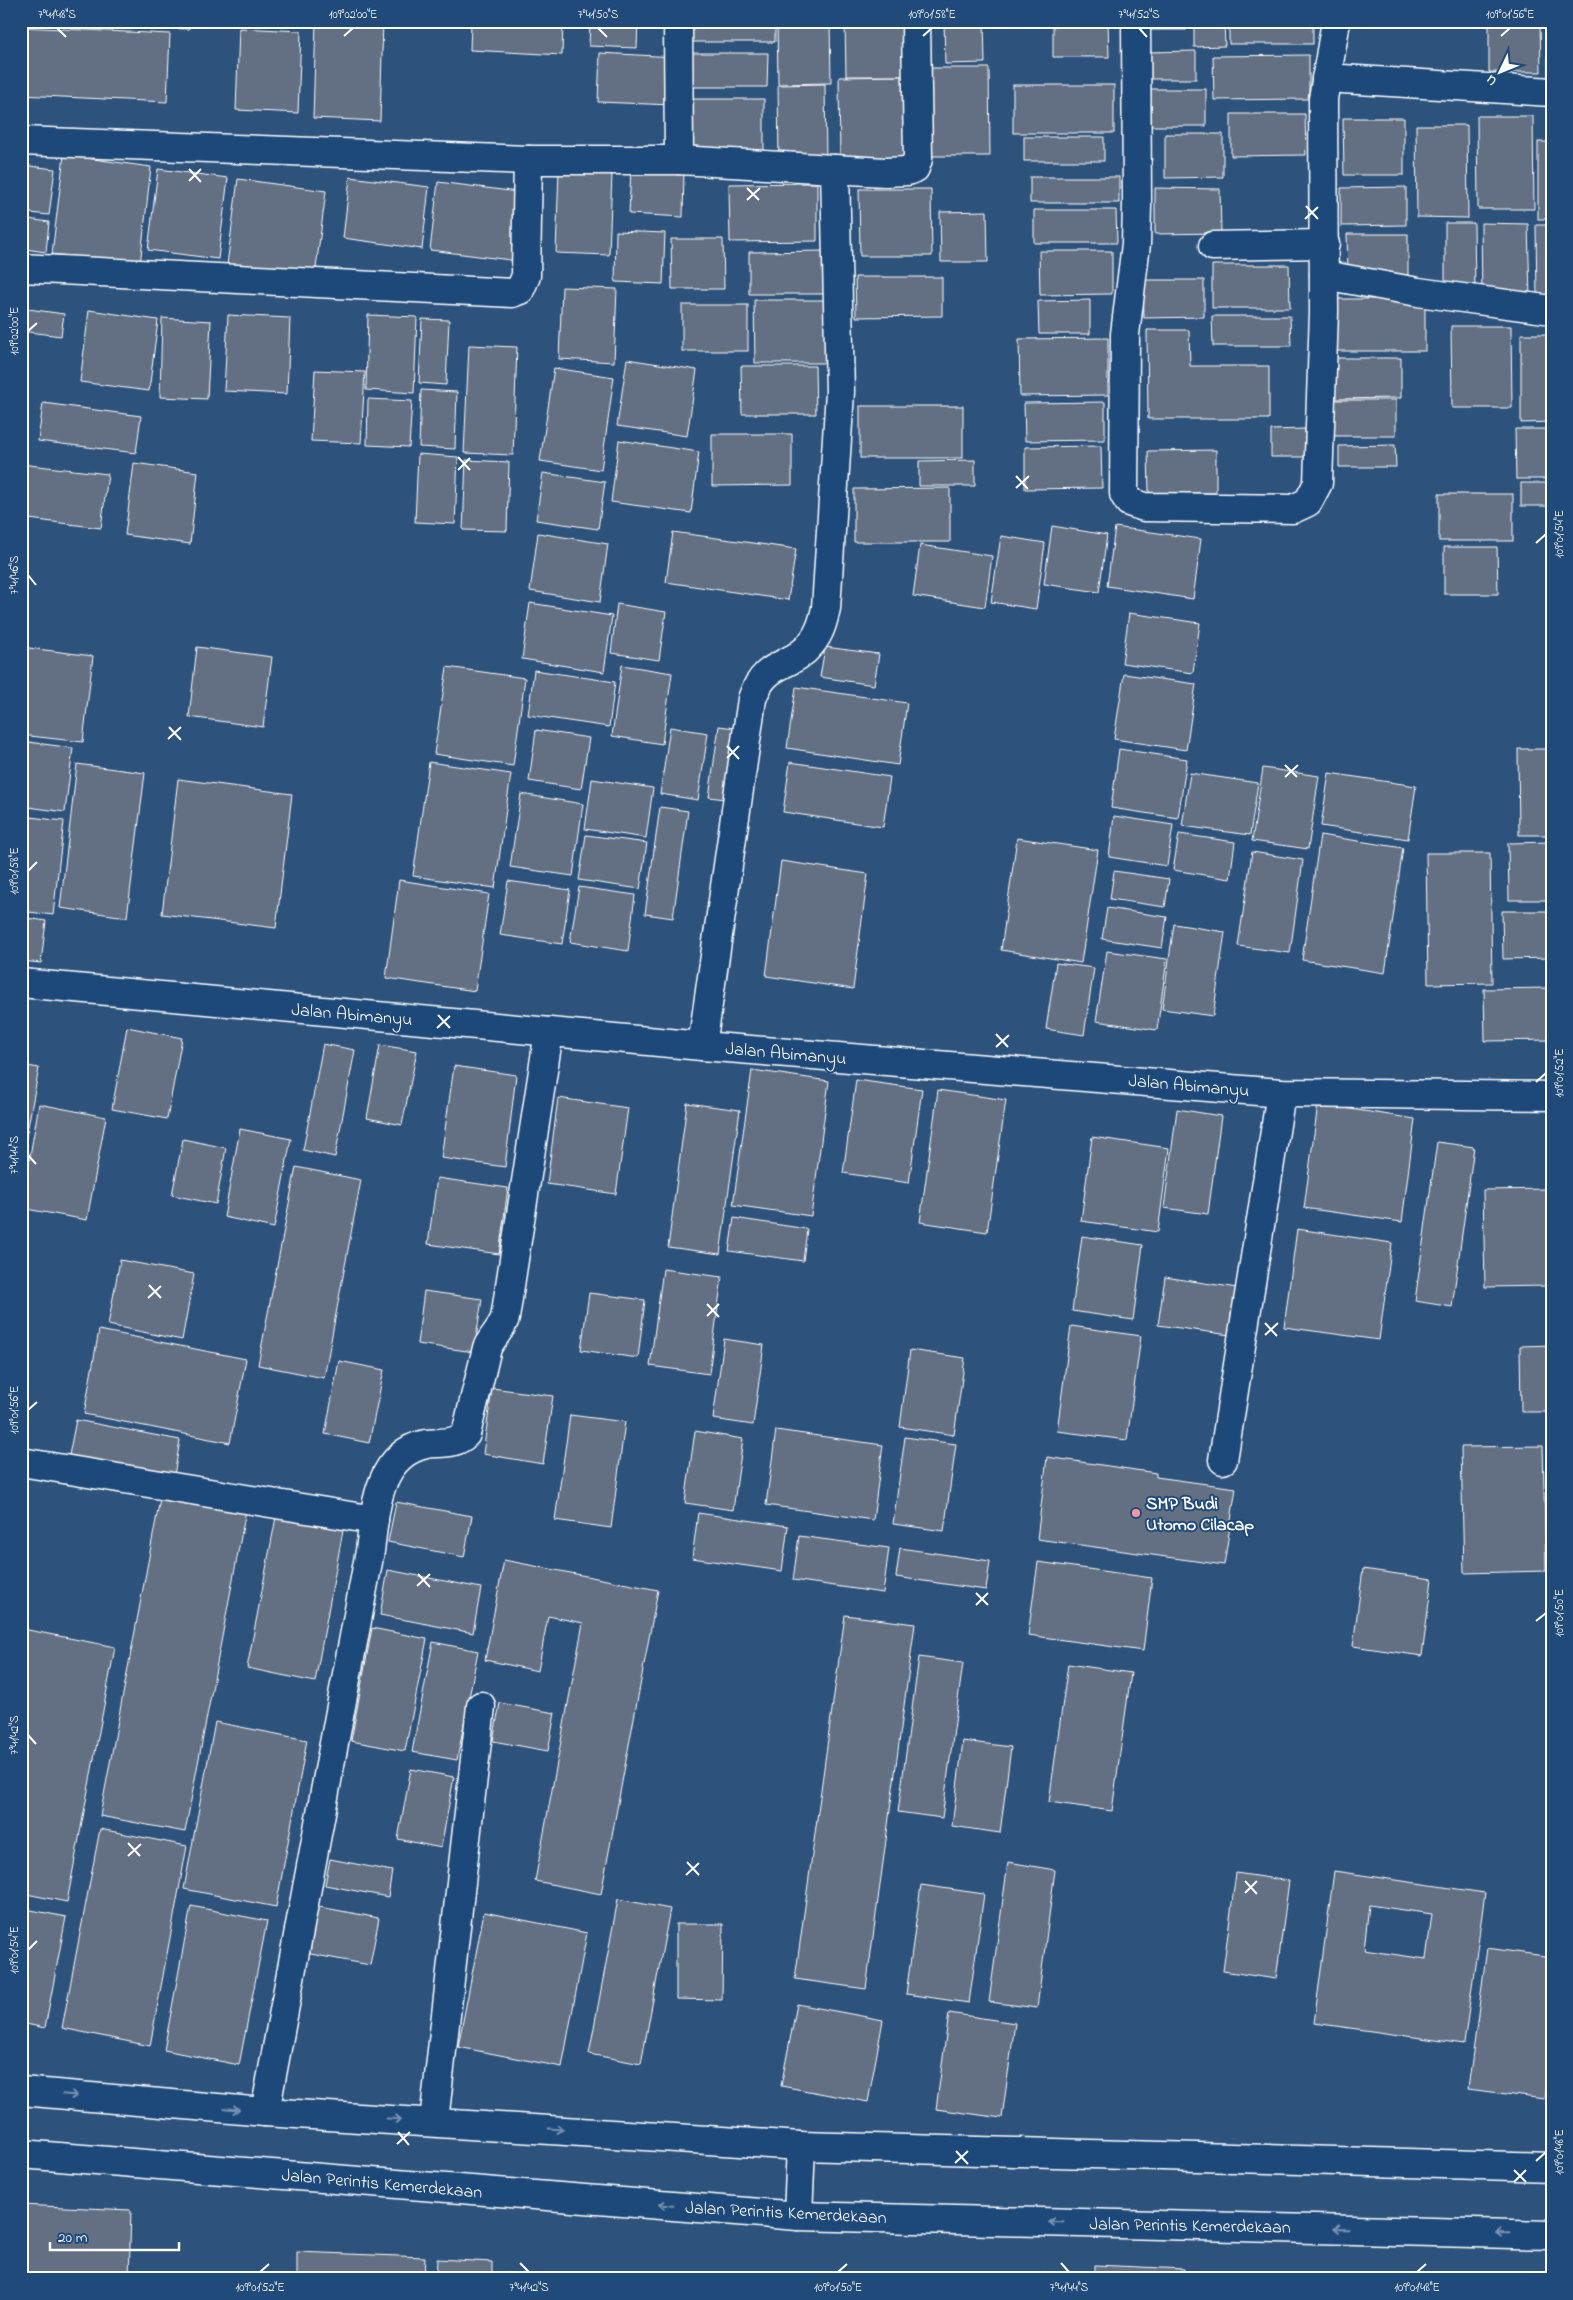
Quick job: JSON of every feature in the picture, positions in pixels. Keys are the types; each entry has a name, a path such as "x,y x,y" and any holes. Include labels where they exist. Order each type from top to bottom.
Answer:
{"street":[{"path":"678,21 679,160"},
{"path":"21,142 528,160 679,160 908,172 915,168 918,159 916,21"},
{"path":"1136,21 1138,154 1136,244 1125,334 1124,494 1129,502 1144,507 1292,509 1308,502 1318,483 1325,244 1323,99 1336,21"},
{"path":"1326,78 1552,92"},
{"path":"21,268 512,293 520,290 526,276 528,160"},
{"path":"702,1046 752,700 756,688 763,677 810,646 820,630 826,608 840,392 836,168"},
{"path":"1213,246 1325,244"},
{"path":"1324,274 1418,292 1552,310"},
{"name":"Jalan Abimanyu","path":"21,983 702,1046 1282,1092 1552,1096"},
{"path":"359,1517 380,1488 395,1462 415,1447 451,1442 461,1439 466,1434 487,1348 492,1338 501,1329 505,1318 549,1032"},
{"path":"1223,1460 1282,1092"},
{"path":"21,1462 359,1517"},
{"path":"265,2112 370,1551 359,1517"},
{"path":"434,2121 481,1706"},
{"path":"21,2092 265,2112 434,2121 801,2146 1552,2167"},
{"path":"798,2216 801,2146"},
{"name":"Jalan Perintis Kemerdekaan","path":"21,2154 798,2216 1552,2234"}],"building":[{"path":"134,21 189,21 189,29 134,27"},
{"path":"316,21 383,21 380,121 313,118"},
{"path":"471,21 563,21 562,55 470,50"},
{"path":"590,21 638,21 637,48 589,46"},
{"path":"688,21 775,21 775,42 689,42"},
{"path":"777,21 830,21 831,83 778,84"},
{"path":"845,21 905,21 906,76 846,76"},
{"path":"944,21 984,21 985,63 945,64"},
{"path":"1053,21 1108,21 1109,57 1053,57"},
{"path":"1143,21 1186,21 1186,30 1143,30"},
{"path":"1194,21 1224,21 1225,46 1194,47"},
{"path":"1229,21 1313,21 1313,44 1229,44"},
{"path":"1489,21 1540,21 1541,72 1489,72"},
{"path":"1548,21 1552,21 1552,87 1548,87"},
{"path":"21,27 170,34 167,102 21,95"},
{"path":"239,28 301,31 298,113 236,110"},
{"path":"1196,51 1196,79 1147,79 1147,52"},
{"path":"600,53 675,57 673,105 598,102"},
{"path":"682,53 768,53 767,87 683,87"},
{"path":"1309,55 1309,99 1214,100 1213,56"},
{"path":"923,68 989,68 990,156 924,156"},
{"path":"905,76 906,165 840,166 839,77"},
{"path":"825,84 826,161 779,161 778,85"},
{"path":"1013,85 1114,85 1114,133 1013,133"},
{"path":"1147,89 1206,89 1206,126 1147,126"},
{"path":"682,99 764,99 764,157 683,157"},
{"path":"1231,114 1305,114 1306,155 1231,156"},
{"path":"1477,116 1533,116 1534,209 1478,209"},
{"path":"1343,118 1404,118 1404,175 1344,175"},
{"path":"1416,125 1467,125 1468,218 1417,217"},
{"path":"1165,134 1223,134 1223,177 1165,178"},
{"path":"1024,137 1104,137 1104,161 1024,161"},
{"path":"1538,142 1552,142 1552,219 1538,219"},
{"path":"64,155 151,167 140,265 52,254"},
{"path":"21,165 55,169 49,215 21,212"},
{"path":"631,167 684,170 683,217 629,214"},
{"path":"158,169 228,178 218,259 148,250"},
{"path":"559,170 612,173 609,255 556,253"},
{"path":"350,177 429,187 422,249 343,238"},
{"path":"1030,177 1119,177 1119,203 1030,203"},
{"path":"238,179 326,191 315,276 227,265"},
{"path":"438,182 526,193 518,261 430,250"},
{"path":"817,183 817,241 730,242 729,184"},
{"path":"1406,187 1406,225 1341,226 1341,188"},
{"path":"1155,188 1220,189 1221,233 1155,234"},
{"path":"859,189 931,189 932,256 860,256"},
{"path":"1034,210 1116,210 1117,243 1034,243"},
{"path":"987,211 988,262 941,262 940,212"},
{"path":"28,219 49,222 46,252 25,249"},
{"path":"1445,223 1474,223 1475,291 1445,291"},
{"path":"1481,223 1528,224 1530,297 1482,297"},
{"path":"1536,225 1552,225 1552,300 1537,300"},
{"path":"616,231 665,233 663,284 615,282"},
{"path":"1347,234 1408,234 1408,275 1348,275"},
{"path":"671,239 723,239 724,289 672,289"},
{"path":"826,251 826,294 749,294 749,252"},
{"path":"1039,251 1112,251 1112,294 1040,295"},
{"path":"1212,265 1289,265 1290,308 1212,308"},
{"path":"855,277 942,277 942,316 856,317"},
{"path":"1143,280 1204,280 1204,317 1144,318"},
{"path":"562,287 617,289 614,362 559,359"},
{"path":"1330,299 1425,299 1425,351 1330,351"},
{"path":"754,300 831,300 831,363 755,363"},
{"path":"1090,300 1090,334 1039,334 1038,301"},
{"path":"682,305 748,305 748,351 682,351"},
{"path":"21,308 64,314 61,336 21,331"},
{"path":"89,310 158,320 149,391 80,382"},
{"path":"228,315 290,318 287,394 224,391"},
{"path":"368,315 417,317 414,393 366,390"},
{"path":"1212,316 1290,316 1291,346 1213,346"},
{"path":"162,318 211,321 207,399 160,397"},
{"path":"422,319 449,320 446,385 419,383"},
{"path":"1451,326 1511,326 1512,408 1452,408"},
{"path":"1147,330 1189,330 1190,366 1269,366 1269,419 1148,419"},
{"path":"1521,334 1552,334 1552,422 1521,423"},
{"path":"1108,338 1108,395 1020,396 1019,339"},
{"path":"469,345 517,347 513,455 464,453"},
{"path":"1331,358 1401,358 1401,398 1331,399"},
{"path":"627,359 697,370 687,436 617,426"},
{"path":"741,366 815,366 816,414 742,414"},
{"path":"554,368 614,377 601,470 540,461"},
{"path":"315,370 365,372 361,443 311,441"},
{"path":"421,390 457,392 455,449 419,447"},
{"path":"368,399 412,401 409,447 367,445"},
{"path":"1326,400 1396,400 1396,436 1326,436"},
{"path":"1105,402 1105,440 1025,441 1024,403"},
{"path":"43,403 141,416 136,453 38,441"},
{"path":"860,406 963,406 963,458 860,458"},
{"path":"1305,429 1306,457 1271,457 1271,430"},
{"path":"1515,429 1552,429 1552,479 1516,479"},
{"path":"712,434 792,434 792,485 712,486"},
{"path":"619,440 699,452 691,513 611,502"},
{"path":"1395,445 1396,467 1339,467 1339,446"},
{"path":"1101,446 1102,488 1025,489 1025,447"},
{"path":"1216,450 1216,493 1149,493 1148,451"},
{"path":"418,454 458,457 455,524 415,522"},
{"path":"466,460 509,462 507,531 463,530"},
{"path":"975,460 975,486 919,486 919,461"},
{"path":"134,463 198,472 190,544 125,535"},
{"path":"21,464 108,474 101,528 21,518"},
{"path":"543,473 605,482 598,529 536,520"},
{"path":"1521,483 1552,483 1552,506 1521,506"},
{"path":"950,488 950,542 854,542 854,489"},
{"path":"1439,494 1513,494 1513,541 1439,541"},
{"path":"1052,526 1107,535 1099,592 1044,584"},
{"path":"1115,527 1201,539 1193,599 1107,586"},
{"path":"673,532 796,549 788,600 666,582"},
{"path":"538,533 608,544 600,602 530,591"},
{"path":"1001,536 1045,543 1036,609 991,602"},
{"path":"920,545 992,556 985,607 913,596"},
{"path":"1444,547 1497,547 1498,594 1444,594"},
{"path":"530,603 612,616 604,672 522,659"},
{"path":"617,604 666,612 659,660 611,653"},
{"path":"1129,613 1200,623 1193,673 1122,663"},
{"path":"21,647 93,656 83,742 21,735"},
{"path":"197,647 272,657 263,727 189,717"},
{"path":"825,647 879,654 874,685 820,677"},
{"path":"622,665 672,673 662,744 612,736"},
{"path":"447,667 525,678 513,766 434,754"},
{"path":"534,670 615,682 609,727 528,715"},
{"path":"1124,674 1196,684 1186,750 1114,739"},
{"path":"796,687 907,703 898,765 787,748"},
{"path":"719,726 735,728 725,799 709,797"},
{"path":"670,727 708,733 698,800 660,794"},
{"path":"536,730 589,738 581,789 529,781"},
{"path":"21,741 73,748 65,812 21,806"},
{"path":"1119,749 1187,759 1178,818 1111,808"},
{"path":"1518,749 1552,749 1552,835 1519,835"},
{"path":"429,762 511,774 495,888 413,876"},
{"path":"790,762 890,777 883,827 783,812"},
{"path":"77,764 145,773 127,917 60,908"},
{"path":"1263,768 1319,776 1308,849 1252,841"},
{"path":"1190,773 1258,783 1250,835 1182,826"},
{"path":"1329,773 1416,786 1408,839 1321,826"},
{"path":"178,779 292,794 276,928 162,914"},
{"path":"592,779 653,788 646,838 585,829"},
{"path":"521,794 583,804 573,876 510,867"},
{"path":"660,807 688,811 673,918 645,914"},
{"path":"21,816 64,821 53,915 21,911"},
{"path":"1114,816 1173,825 1167,866 1109,857"},
{"path":"1179,834 1235,842 1230,879 1173,870"},
{"path":"586,835 647,843 640,889 579,880"},
{"path":"1320,835 1403,848 1385,973 1302,960"},
{"path":"1017,838 1098,850 1081,963 1001,950"},
{"path":"1552,842 1552,900 1509,900 1508,843"},
{"path":"1252,852 1303,860 1290,953 1238,946"},
{"path":"1426,853 1490,853 1492,983 1428,984"},
{"path":"781,861 868,874 853,989 766,976"},
{"path":"1114,871 1169,879 1165,907 1110,899"},
{"path":"399,880 489,894 475,991 386,978"},
{"path":"508,881 570,890 562,944 500,935"},
{"path":"579,887 635,895 628,951 570,942"},
{"path":"1107,908 1167,917 1162,948 1102,939"},
{"path":"1502,911 1552,911 1552,958 1503,959"},
{"path":"21,917 46,921 41,963 21,961"},
{"path":"1174,924 1225,932 1213,1016 1162,1009"},
{"path":"1107,951 1167,959 1157,1030 1096,1021"},
{"path":"1056,963 1094,968 1084,1035 1046,1029"},
{"path":"1551,988 1552,1040 1485,1041 1484,989"},
{"path":"127,1027 182,1038 167,1119 112,1109"},
{"path":"323,1044 355,1050 335,1157 303,1150"},
{"path":"380,1045 417,1051 402,1125 367,1118"},
{"path":"21,1065 39,1068 21,1164"},
{"path":"454,1066 516,1075 505,1167 441,1158"},
{"path":"752,1070 829,1081 811,1216 733,1205"},
{"path":"856,1080 922,1089 909,1183 843,1173"},
{"path":"938,1090 1006,1100 987,1232 920,1222"},
{"path":"558,1098 628,1108 616,1194 547,1184"},
{"path":"687,1103 740,1110 720,1254 668,1247"},
{"path":"39,1104 106,1117 87,1220 21,1208"},
{"path":"1318,1104 1415,1119 1402,1222 1304,1208"},
{"path":"1177,1109 1221,1116 1208,1214 1164,1208"},
{"path":"240,1129 291,1139 274,1228 224,1217"},
{"path":"1092,1137 1169,1148 1158,1232 1081,1221"},
{"path":"183,1139 226,1148 216,1204 172,1195"},
{"path":"1437,1142 1474,1147 1452,1307 1415,1301"},
{"path":"296,1167 361,1180 324,1378 258,1365"},
{"path":"437,1178 508,1188 499,1254 428,1244"},
{"path":"1552,1189 1552,1286 1485,1287 1483,1190"},
{"path":"734,1218 807,1229 803,1261 729,1251"},
{"path":"1297,1229 1392,1243 1379,1340 1284,1327"},
{"path":"1082,1236 1143,1245 1133,1320 1072,1311"},
{"path":"120,1260 194,1274 182,1340 108,1325"},
{"path":"663,1269 722,1277 709,1374 650,1366"},
{"path":"1165,1277 1244,1289 1237,1336 1158,1325"},
{"path":"424,1291 482,1299 474,1352 417,1344"},
{"path":"589,1293 645,1300 638,1358 581,1350"},
{"path":"1071,1326 1141,1336 1127,1440 1057,1431"},
{"path":"99,1330 246,1359 230,1443 84,1414"},
{"path":"724,1339 764,1345 753,1425 713,1419"},
{"path":"1552,1345 1552,1412 1521,1412 1520,1346"},
{"path":"910,1350 965,1358 954,1435 900,1427"},
{"path":"339,1361 384,1370 369,1443 325,1434"},
{"path":"492,1388 553,1396 543,1464 483,1454"},
{"path":"570,1415 625,1422 611,1528 555,1520"},
{"path":"76,1420 180,1440 174,1476 69,1455"},
{"path":"776,1430 883,1445 873,1520 766,1505"},
{"path":"695,1431 743,1439 733,1510 685,1503"},
{"path":"905,1437 956,1444 944,1531 893,1524"},
{"path":"1543,1446 1546,1571 1464,1573 1461,1447"},
{"name":"SMP Budi Utomo Cilacap","path":"1047,1457 1156,1473 1156,1477 1236,1488 1224,1565 1037,1539"},
{"path":"162,1488 247,1505 185,1832 100,1816"},
{"path":"396,1502 472,1516 464,1557 388,1542"},
{"path":"277,1512 344,1525 315,1682 247,1668"},
{"path":"698,1513 788,1526 782,1571 692,1558"},
{"path":"799,1536 889,1548 883,1593 793,1580"},
{"path":"900,1548 990,1561 986,1590 896,1577"},
{"path":"504,1560 658,1590 601,1894 535,1881 583,1623 548,1616 538,1671 485,1660"},
{"path":"1038,1562 1152,1578 1143,1651 1028,1635"},
{"path":"1363,1569 1432,1579 1422,1656 1353,1646"},
{"path":"388,1570 481,1588 473,1633 380,1615"},
{"path":"845,1615 915,1624 866,1989 795,1979"},
{"path":"372,1628 427,1639 405,1751 351,1741"},
{"path":"23,1629 115,1647 67,1902 21,1893"},
{"path":"433,1642 478,1651 457,1760 412,1752"},
{"path":"919,1657 963,1663 942,1818 898,1812"},
{"path":"1068,1664 1131,1673 1112,1811 1049,1802"},
{"path":"500,1703 555,1713 548,1751 493,1741"},
{"path":"215,1722 307,1740 276,1907 184,1889"},
{"path":"963,1741 1011,1747 1000,1833 952,1826"},
{"path":"411,1769 454,1777 441,1848 398,1839"},
{"path":"100,1829 187,1846 150,2046 62,2028"},
{"path":"330,1859 392,1871 388,1897 325,1885"},
{"path":"1008,1862 1055,1870 1037,2008 989,2002"},
{"path":"1334,1871 1485,1893 1464,2044 1314,2023","holes":["1369,1905 1432,1914 1426,1959 1364,1950"]},
{"path":"1236,1873 1289,1881 1276,1979 1223,1971"},
{"path":"921,1885 984,1894 969,2003 906,1994"},
{"path":"618,1899 670,1909 641,2064 589,2054"},
{"path":"191,1906 267,1921 239,2065 164,2050"},
{"path":"314,1906 379,1918 370,1965 305,1953"},
{"path":"21,1908 66,1917 45,2028 21,2023"},
{"path":"484,1912 587,1933 562,2067 458,2047"},
{"path":"676,1924 723,1924 722,2000 676,1999"},
{"path":"1487,1948 1552,1957 1552,2040 1544,2099 1468,2089"},
{"path":"797,2004 883,2020 868,2102 781,2086"},
{"path":"949,2013 1015,2023 1002,2118 936,2109"},
{"path":"21,2205 131,2210 129,2279 21,2279"},
{"path":"297,2252 425,2257 424,2279 297,2279"},
{"path":"437,2259 492,2262 492,2279 436,2279"},
{"path":"1095,2265 1184,2269 1183,2279 1095,2279"},
{"path":"503,2273 584,2277 584,2279 503,2279"},
{"path":"1043,2273 1091,2275 1091,2279 1043,2279"},
{"path":"677,2276 734,2279 677,2279"}],"place":[{"name":"SMP Budi Utomo Cilacap","path":"1136,1513"}]}
